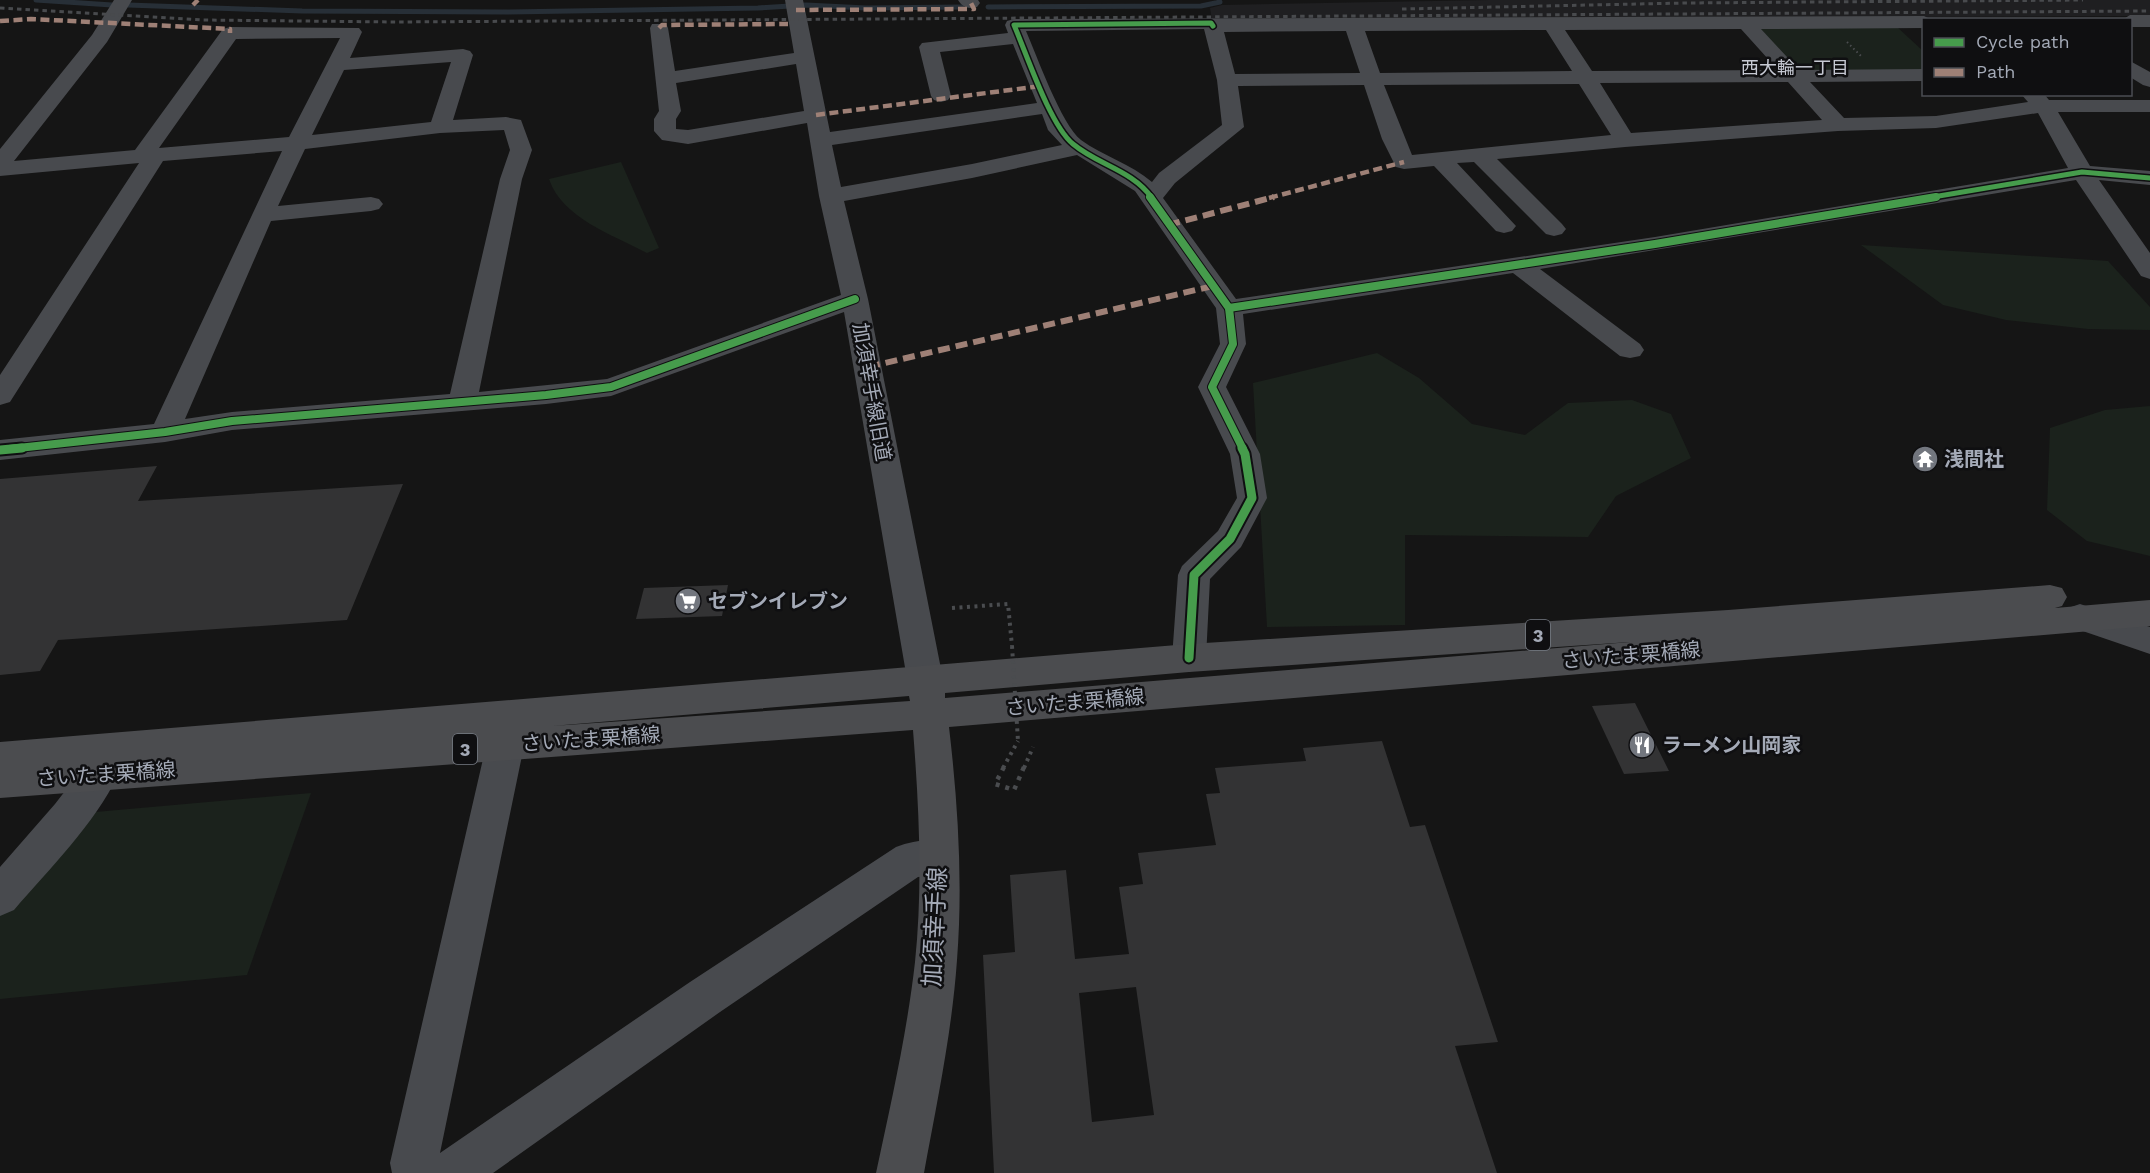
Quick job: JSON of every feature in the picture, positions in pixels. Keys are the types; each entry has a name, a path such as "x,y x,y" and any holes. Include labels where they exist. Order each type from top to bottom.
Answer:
{"main road":[{"name":"さいたま栗橋線","path":"0,782 505,746 927,697 1189,658 1728,623 2150,590"},
{"name":"さいたま栗橋線","path":"0,758 2150,613"},
{"name":"加須幸手線","path":"900,1173 932,997 938,925 939,857 927,697"}],"street":[{"path":"0,164 100,38 123,0"},
{"name":"加須幸手線旧道","path":"795,4 831,196 855,299 927,697"},
{"path":"1151,199 1167,178 1233,127 1227,80 1210,18"},
{"path":"1189,658 1194,575 1230,539 1252,498 1245,454 1212,387 1233,344 1229,308 1143,186 1115,167 1080,148 1059,130 1014,25 1210,18 1353,25 1922,22"},
{"path":"2132,21 2150,21"},
{"path":"1746,23 1838,125"},
{"path":"1552,24 1625,140"},
{"path":"1353,25 1393,139 1404,162 1625,140 1838,125 1936,122 2037,100 2150,106"},
{"path":"659,28 670,111 665,119 665,131 670,135 687,137 818,128 1050,107"},
{"path":"0,396 148,157 230,33 352,32 262,215 165,432"},
{"path":"941,96 929,47 1020,38"},
{"path":"337,65 463,55 440,127"},
{"path":"667,78 805,57"},
{"path":"2132,68 2150,81"},
{"path":"1227,80 1922,75"},
{"path":"2037,100 2082,172 2138,238 2150,271"},
{"path":"0,170 297,143 440,127 506,123 513,125 521,150 512,179 463,401"},
{"path":"831,196 1080,148"},
{"path":"1478,153 1554,229"},
{"path":"1439,158 1504,226"},
{"path":"1229,308 1759,227 2082,172 2150,178"},
{"path":"262,215 371,204"},
{"path":"1519,265 1630,350"},
{"path":"0,450 165,432 232,421 546,396 611,387 855,299"},
{"path":"2080,617 2150,641"},
{"path":"416,1173 414,1163 505,746"},
{"path":"0,897 69,816 99,775"},
{"path":"453,1173 705,997 910,860 939,857"}],"path":[{"path":"1839,35 1881,75"},
{"path":"952,608 1008,604 1018,741 995,784 1014,790 1033,747"}],"shaded area":[{"path":"1488,0 2150,0 2150,16 1212,20 1210,8 1222,5"},
{"path":"1896,26 1922,50 1922,72 1802,73 1792,69 1759,27"},
{"path":"621,162 659,248 647,253 604,232 577,215 556,193 549,179"},
{"path":"1861,245 2108,261 2150,307 2150,330 2088,329 2006,320 1943,305"},
{"path":"1377,353 1419,378 1472,424 1525,435 1568,403 1632,400 1671,414 1691,458 1616,496 1588,537 1405,535 1405,625 1267,627 1253,383"},
{"path":"2150,406 2150,556 2087,541 2047,510 2050,428 2105,410"},
{"path":"311,793 247,975 0,999 0,913 84,813"}],"building":[{"path":"157,466 138,501 403,484 347,620 58,640 40,671 0,675 0,479"},
{"path":"728,585 722,616 636,619 644,588"},
{"path":"1635,703 1669,771 1624,774 1592,706"},
{"path":"1382,741 1410,827 1425,825 1498,1042 1455,1046 1497,1173 994,1173 983,955 1015,952 1010,875 1066,870 1075,959 1129,954 1119,887 1143,884 1138,853 1216,845 1206,794 1220,793 1215,768 1306,761 1303,748","holes":["1136,987 1154,1115 1092,1122 1079,993"]}],"waterway":[{"path":"36,0 112,5"},
{"path":"988,7 1201,6 1220,2 1219,0"},
{"path":"128,5 302,11 508,12 758,8 806,5 866,8 962,7"}],"railway":[{"path":"1402,9 1685,3 2083,0"},
{"path":"0,8 203,20 396,22 2150,11"}],"marked path":[{"path":"193,5 198,0"},
{"path":"796,10 974,9 971,3"},
{"path":"0,21 31,19 230,29 230,33"},
{"path":"659,28 662,25 788,24"},
{"path":"816,115 1041,86"},
{"path":"1168,225 1404,162"},
{"path":"868,367 1213,286"}],"cycle path":[{"path":"1189,658 1194,575 1230,539 1252,498 1245,454 1212,387 1233,344 1229,308 1143,186 1115,167 1074,145 1059,130 1014,25 1211,23 1213,26"},
{"path":"1229,308 1655,244 2082,172 2150,178"},
{"path":"0,450 165,432 232,421 546,395 611,387 855,299"}],"place":[{"name":"浅間社","path":"1925,459"},
{"name":"セブンイレブン","path":"688,601"},
{"name":"ラーメン山岡家","path":"1642,745"}],"district":[{"name":"西大輪一丁目","path":"1795,67"}]}
